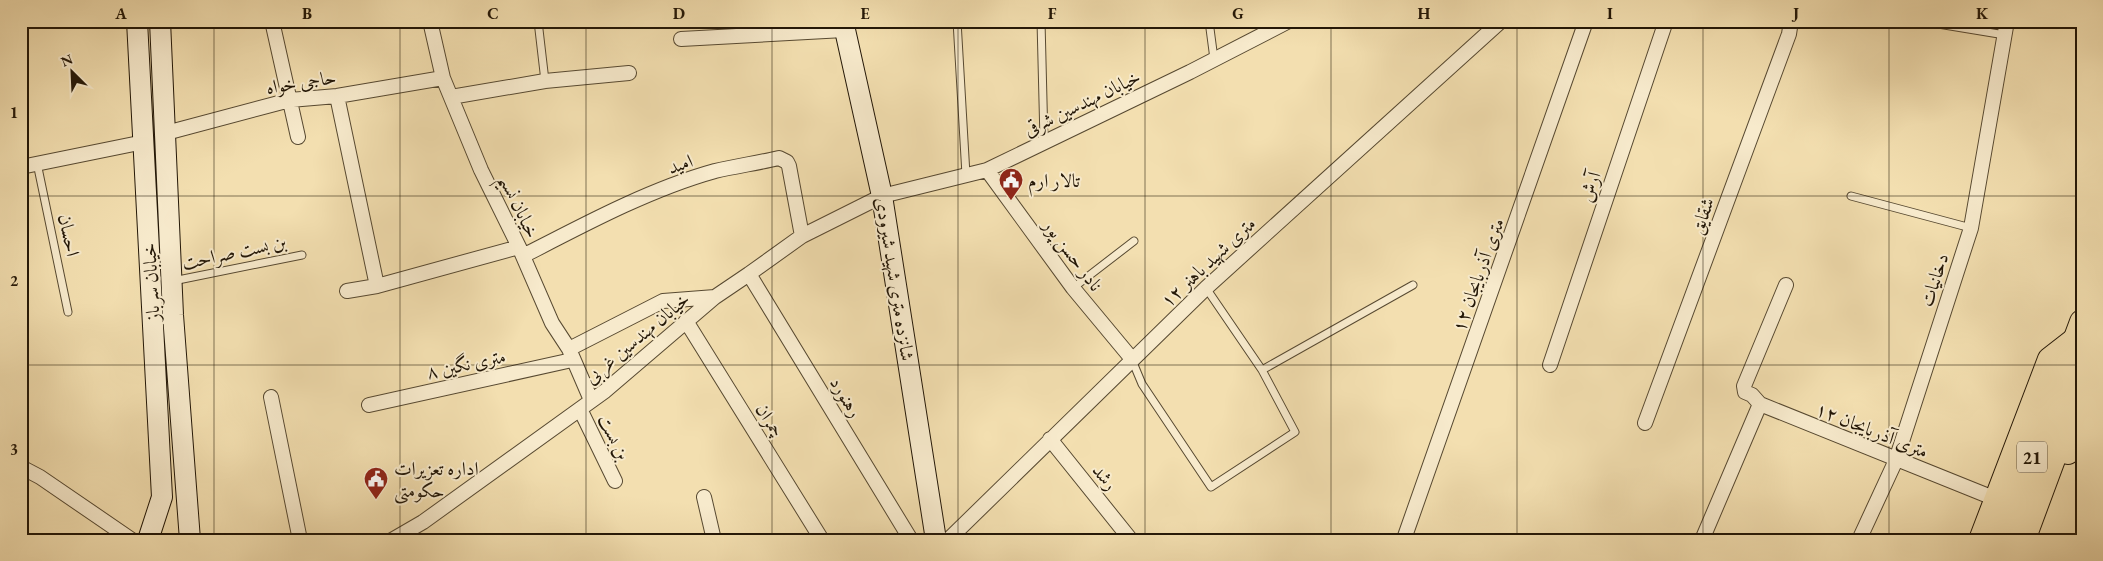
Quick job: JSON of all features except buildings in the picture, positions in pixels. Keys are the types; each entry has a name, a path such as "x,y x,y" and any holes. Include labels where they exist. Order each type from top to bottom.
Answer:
{"highway":[{"name":"21","path":"2023,540 2072,377 2079,330"},
{"name":"21","path":"2001,540 2072,377"}],"main road":[{"name":"خیابان سرباز","path":"137,21 162,497 148,540"},
{"name":"خیابان سرباز","path":"160,21 175,344 190,540"},
{"name":"شانزده متری شهید شیرودی","path":"843,26 882,196 936,540"},
{"path":"1980,540 2049,359 2079,330"},
{"path":"155,345 175,344"},
{"path":"2034,540 2082,416"}],"street":[{"path":"272,21 298,137"},
{"name":"خیابان نسیم","path":"430,21 443,78 481,170 521,251 552,323 570,354 591,400"},
{"name":"خیابان مهندسین شرقی","path":"882,196 987,170 1214,60 1289,21"},
{"name":"۱۲ متری شهید باهنر","path":"948,540 1050,438 1206,288 1501,21"},
{"name":"۱۲ متری آذربایجان","path":"1405,540 1586,21"},
{"name":"آرش","path":"1550,365 1666,21"},
{"name":"شقایق","path":"1644,422 1789,34 1791,21"},
{"path":"681,39 843,26"},
{"name":"دخانیات","path":"1860,540 1896,460 1971,228 2006,28"},
{"path":"451,96 545,81 629,73"},
{"name":"حاجی خواه","path":"166,133 290,100 336,96 443,78"},
{"path":"336,96 377,286"},
{"path":"21,167 144,142"},
{"name":"امید","path":"521,251 683,182 716,171 779,158 787,162 789,166 802,236"},
{"name":"نادر حسن پور","path":"987,170 1073,288 1132,359"},
{"name":"خیابان مهندسین غربی","path":"423,522 580,409 715,297 802,236 882,196"},
{"path":"347,291 377,286 521,251"},
{"name":"رهنورد","path":"749,274 911,540"},
{"path":"1702,540 1760,404 1752,395 1745,392 1744,386 1786,285"},
{"name":"۸ متری نگین","path":"368,405 570,354 663,301 715,297"},
{"name":"چمران","path":"686,321 822,540"},
{"path":"271,397 300,540"},
{"name":"۱۲ متری آذربایجان","path":"1760,404 1996,500"},
{"name":"بن بست","path":"580,409 614,481"},
{"name":"رشد","path":"1050,438 1131,540"},
{"path":"21,467 40,477 132,540"},
{"path":"704,498 714,540"},
{"path":"392,540 423,522"},
{"path":"408,540 423,522"}],"lane":[{"path":"538,21 545,81"},
{"path":"1041,21 1044,141"},
{"path":"1209,21 1214,60"},
{"path":"1920,21 2006,28"},
{"path":"957,22 966,175"},
{"name":"احسان","path":"37,163 68,312"},
{"path":"1851,196 1971,228"},
{"path":"1073,288 1134,241"},
{"name":"بن بست صراحت","path":"173,281 302,255"},
{"path":"1262,370 1413,285"},
{"path":"1132,359 1142,384 1211,487 1295,432 1262,370 1206,288"}],"place":[{"name":"تالار ارم","path":"1011,201"},
{"name":"اداره تعزیرات حکومتی","path":"376,500"}]}
